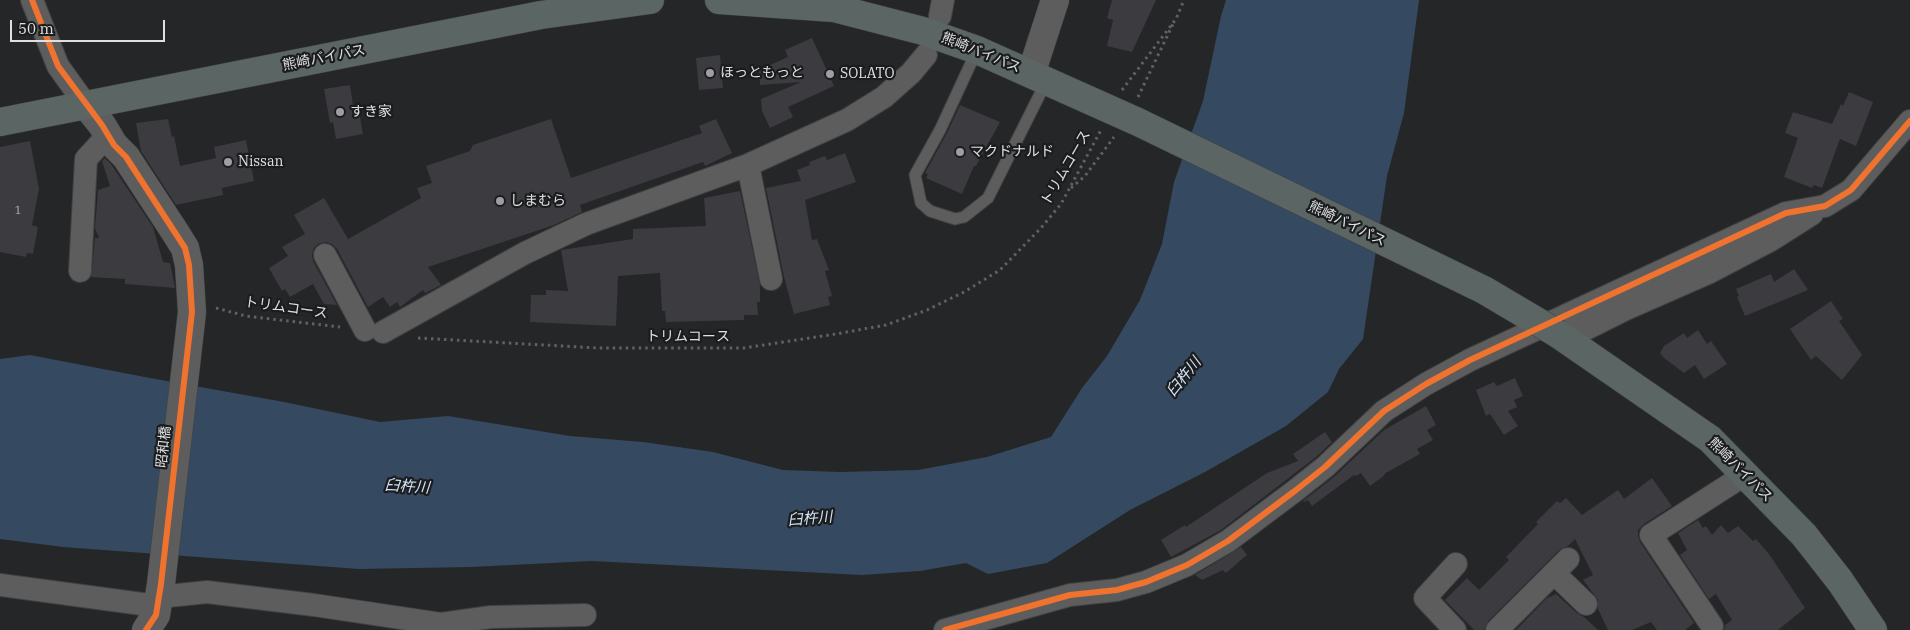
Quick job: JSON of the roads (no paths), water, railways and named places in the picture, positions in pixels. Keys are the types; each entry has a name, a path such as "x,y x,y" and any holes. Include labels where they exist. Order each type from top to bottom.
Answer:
{"highway":[{"name":"熊崎バイパス","path":"0,122 540,15 650,0"},
{"name":"熊崎バイパス","path":"719,0 834,8 922,30 978,50 1130,119 1484,290 1562,337 1710,440 1746,474 1804,535 1840,581 1873,630"}],"street":[{"path":"32,0 58,66 86,106"},
{"path":"1039,77 1055,0"},
{"path":"325,255 374,331 525,253 586,224 748,165 847,120 884,97 911,73 926,55"},
{"name":"昭和橋","path":"86,106 114,145 126,157 185,248 189,265 191,307 156,604"},
{"path":"1562,337 1708,273 1764,244 1851,190 1910,121"},
{"path":"80,271 86,159 108,135"},
{"path":"748,165 771,279"},
{"path":"945,630 1070,595 1117,590 1146,582 1187,565 1228,541 1296,490 1325,467 1384,411 1426,384 1470,360 1786,213 1825,206"},
{"path":"1712,626 1651,535 1746,474"},
{"path":"1455,630 1425,598 1456,564"},
{"path":"1497,630 1561,566 1586,604"},
{"path":"0,585 156,604 207,592 441,624 491,617 585,615"}],"lane":[{"path":"978,50 940,130 915,174 920,203 930,211 955,219 964,217 988,198 1039,77"}],"water":[{"name":"臼杵川","path":"1226,0 1419,0 1404,113 1387,176 1363,339 1339,369 1328,392 1286,426 1205,472 1130,510 1047,563 988,574 966,563 920,571 862,575 592,561 471,567 359,569 63,547 0,539 0,359 30,355 284,402 380,422 448,416 570,436 643,442 713,452 783,470 840,472 918,470 987,457 1051,437 1082,388 1107,356 1140,300 1162,244 1174,182 1203,101"}],"place":[{"name":"ほっともっと","path":"710,73"},
{"name":"SOLATO","path":"830,74"},
{"name":"すき家","path":"340,112"},
{"name":"マクドナルド","path":"960,152"},
{"name":"Nissan","path":"228,162"},
{"name":"しまむら","path":"500,201"}]}
